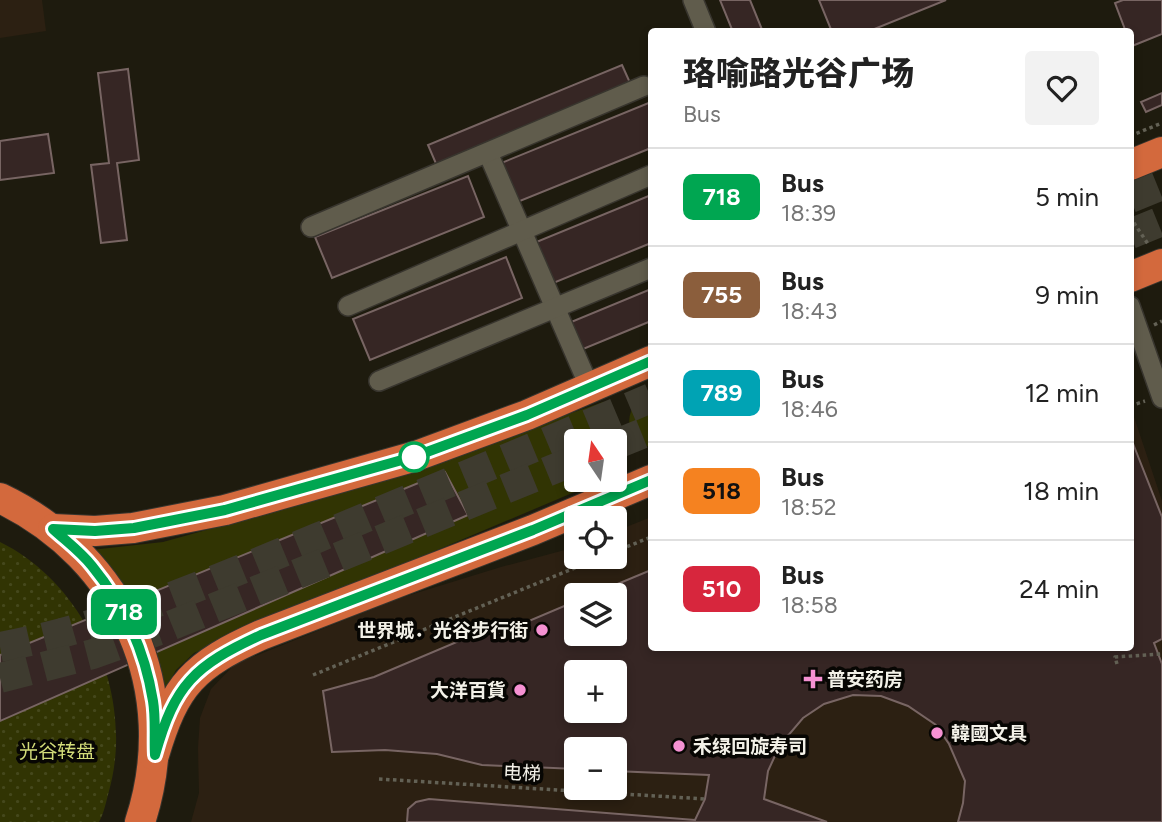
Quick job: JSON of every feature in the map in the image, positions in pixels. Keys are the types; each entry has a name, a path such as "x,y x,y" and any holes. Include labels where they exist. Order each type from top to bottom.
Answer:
{"highway":[{"path":"1134,275 1162,264"},
{"path":"53,529 95,531 134,528 225,510 416,456 527,415 648,362"},
{"path":"139,822 148,797 164,722 176,696 199,670 230,649 533,530 648,481"},
{"path":"0,498 53,529 91,564 121,606 142,653 153,703 155,755"}],"street":[{"path":"693,0 704,28"},
{"path":"311,227 644,86"},
{"path":"488,153 590,386"},
{"path":"348,306 648,176"},
{"path":"379,381 648,269"},
{"path":"1134,318 1162,398"}],"path":[{"path":"1138,158 1162,123"},
{"path":"627,547 648,538"},
{"path":"313,675 572,569"},
{"path":"1117,664 1115,657 1161,655"},
{"name":"电梯","path":"379,779 705,799"}],"shaded area":[{"path":"0,0 42,0 46,31 0,38"},
{"path":"1134,417 1162,501 1162,822 191,822 199,793 200,718 211,689 235,664 397,599 564,550 564,569 627,569 627,527 648,518 648,651 1134,651"}],"green space":[{"path":"648,394 648,446 634,436 629,420 635,405"},
{"path":"603,402 603,429 564,429 564,492 575,492 194,653 176,670 161,698 91,550 163,542 354,489"},
{"name":"光谷转盘","path":"0,542 31,561 58,586 80,615 97,648 109,683 115,719 115,755 109,791 99,822 0,822"}],"building":[{"path":"720,0 750,0 761,28 731,28"},
{"path":"819,0 946,0 877,28 830,28"},
{"path":"1123,0 1162,0 1162,34 1134,45 1134,28 1124,28 1115,3"},
{"path":"622,65 631,85 437,166 428,145"},
{"path":"128,69 139,160 117,163 127,240 101,243 91,165 109,163 98,73"},
{"path":"1162,93 1162,105 1146,112 1141,102"},
{"path":"648,103 648,149 510,205 494,166"},
{"path":"48,134 54,173 0,180 0,141"},
{"path":"468,176 484,217 332,278 315,237"},
{"path":"648,196 648,244 546,286 529,245"},
{"path":"506,257 522,298 370,360 353,319"},
{"path":"648,290 648,322 571,354 559,327"},
{"name":"世界城．光谷步行街","path":"1134,446 1162,517 1162,639 1154,643 1162,664 1162,822 958,822 965,781 949,744 936,725 908,706 881,696 853,695 824,704 803,718 780,745 768,771 764,799 827,822 407,822 408,809 416,802 429,799 695,820 705,799 709,775 627,772 627,737 564,737 564,768 482,765 437,754 385,750 332,752 323,691 374,677 492,627 496,635 564,606 564,646 627,646 627,583 620,583 648,571 648,651 1134,651"},
{"path":"445,472 468,515 0,721 0,655"}],"tunnel":[{"path":"1134,196 1162,185"},
{"path":"1134,232 1162,221"},
{"path":"0,647 81,627 161,601 648,399"},
{"path":"627,440 648,431"},
{"path":"0,678 93,654 165,628 564,465"}],"bus line":[{"name":"718","path":"648,362 527,415 416,456 225,510 134,528 95,531 53,529 91,564 121,606 142,653 153,703 155,755 164,722 176,696 199,670 230,649 533,530 648,481"}],"place":[{"name":"世界城．光谷步行街","path":"542,630"},
{"name":"普安药房","path":"813,679"},
{"name":"大洋百貨","path":"520,690"},
{"name":"韓國文具","path":"937,733"},
{"name":"禾绿回旋寿司","path":"679,746"}]}
